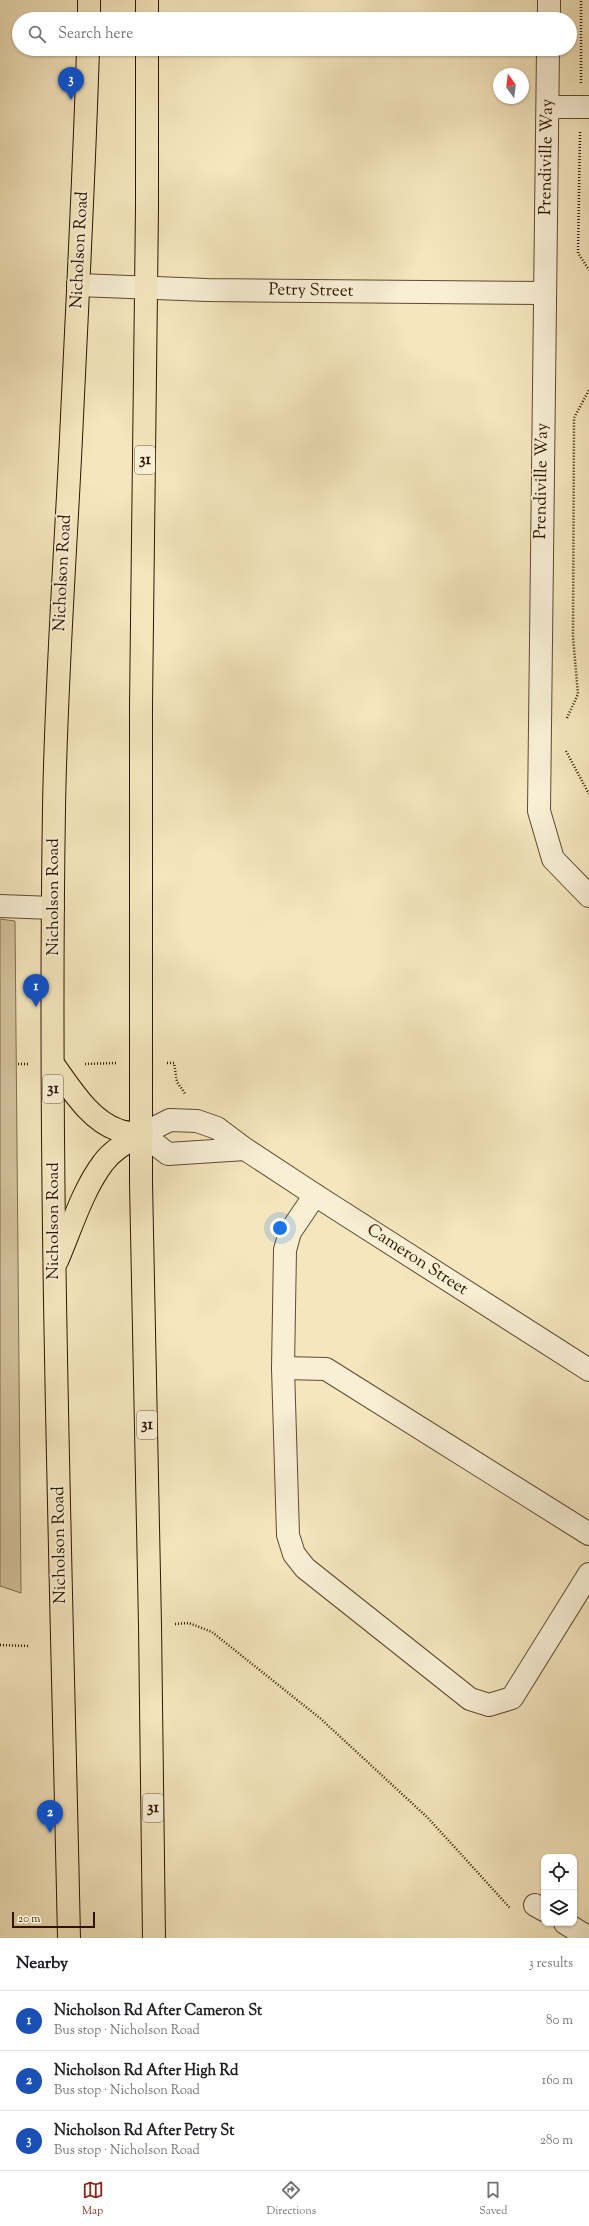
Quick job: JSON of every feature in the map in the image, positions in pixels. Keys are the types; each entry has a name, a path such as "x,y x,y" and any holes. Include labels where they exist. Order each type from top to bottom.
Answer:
{"main road":[{"path":"89,0 89,12"},
{"path":"147,0 147,12"},
{"name":"Nicholson Road","path":"69,1938 54,1269 54,803 63,568 84,183 88,56"},
{"name":"31","path":"147,56 147,289 141,705 141,1183 150,1626 154,1938"},
{"path":"53,1064 79,1099 101,1121 118,1130 142,1134"},
{"path":"54,1269 85,1195 103,1162 120,1146 142,1134"}],"street":[{"path":"549,0 549,12"},
{"name":"Prendiville Way","path":"548,56 539,811 553,859 589,896"},
{"path":"548,107 585,107"},
{"name":"Petry Street","path":"78,284 147,289 544,293"},
{"path":"0,906 53,908"},
{"name":"Cameron Street","path":"142,1134 170,1120 197,1121 217,1128 245,1149 315,1195 589,1370"},
{"path":"142,1134 168,1154 245,1149"},
{"path":"315,1195 290,1232 285,1250 283,1368 288,1535 294,1554 305,1568 470,1698 489,1705 512,1698 589,1574"},
{"path":"283,1368 326,1369 589,1534"},
{"path":"570,1926 589,1938"}],"path":[{"path":"581,0 585,107 578,253 589,270"},
{"path":"567,724 567,717 578,694 574,637 574,418 589,390"},
{"path":"566,743 566,750 589,794"},
{"path":"150,1626 189,1623 212,1632 321,1719 417,1808 513,1912 540,1907"},
{"path":"0,1645 30,1646"}],"shaded area":[{"path":"0,919 15,921 21,1593 0,1586"}],"place":[{"name":"Nicholson Rd After Petry St","path":"71,100"},
{"name":"Nicholson Rd After Cameron St","path":"36,1007"},
{"name":"Nicholson Rd After High Rd","path":"50,1833"}]}
